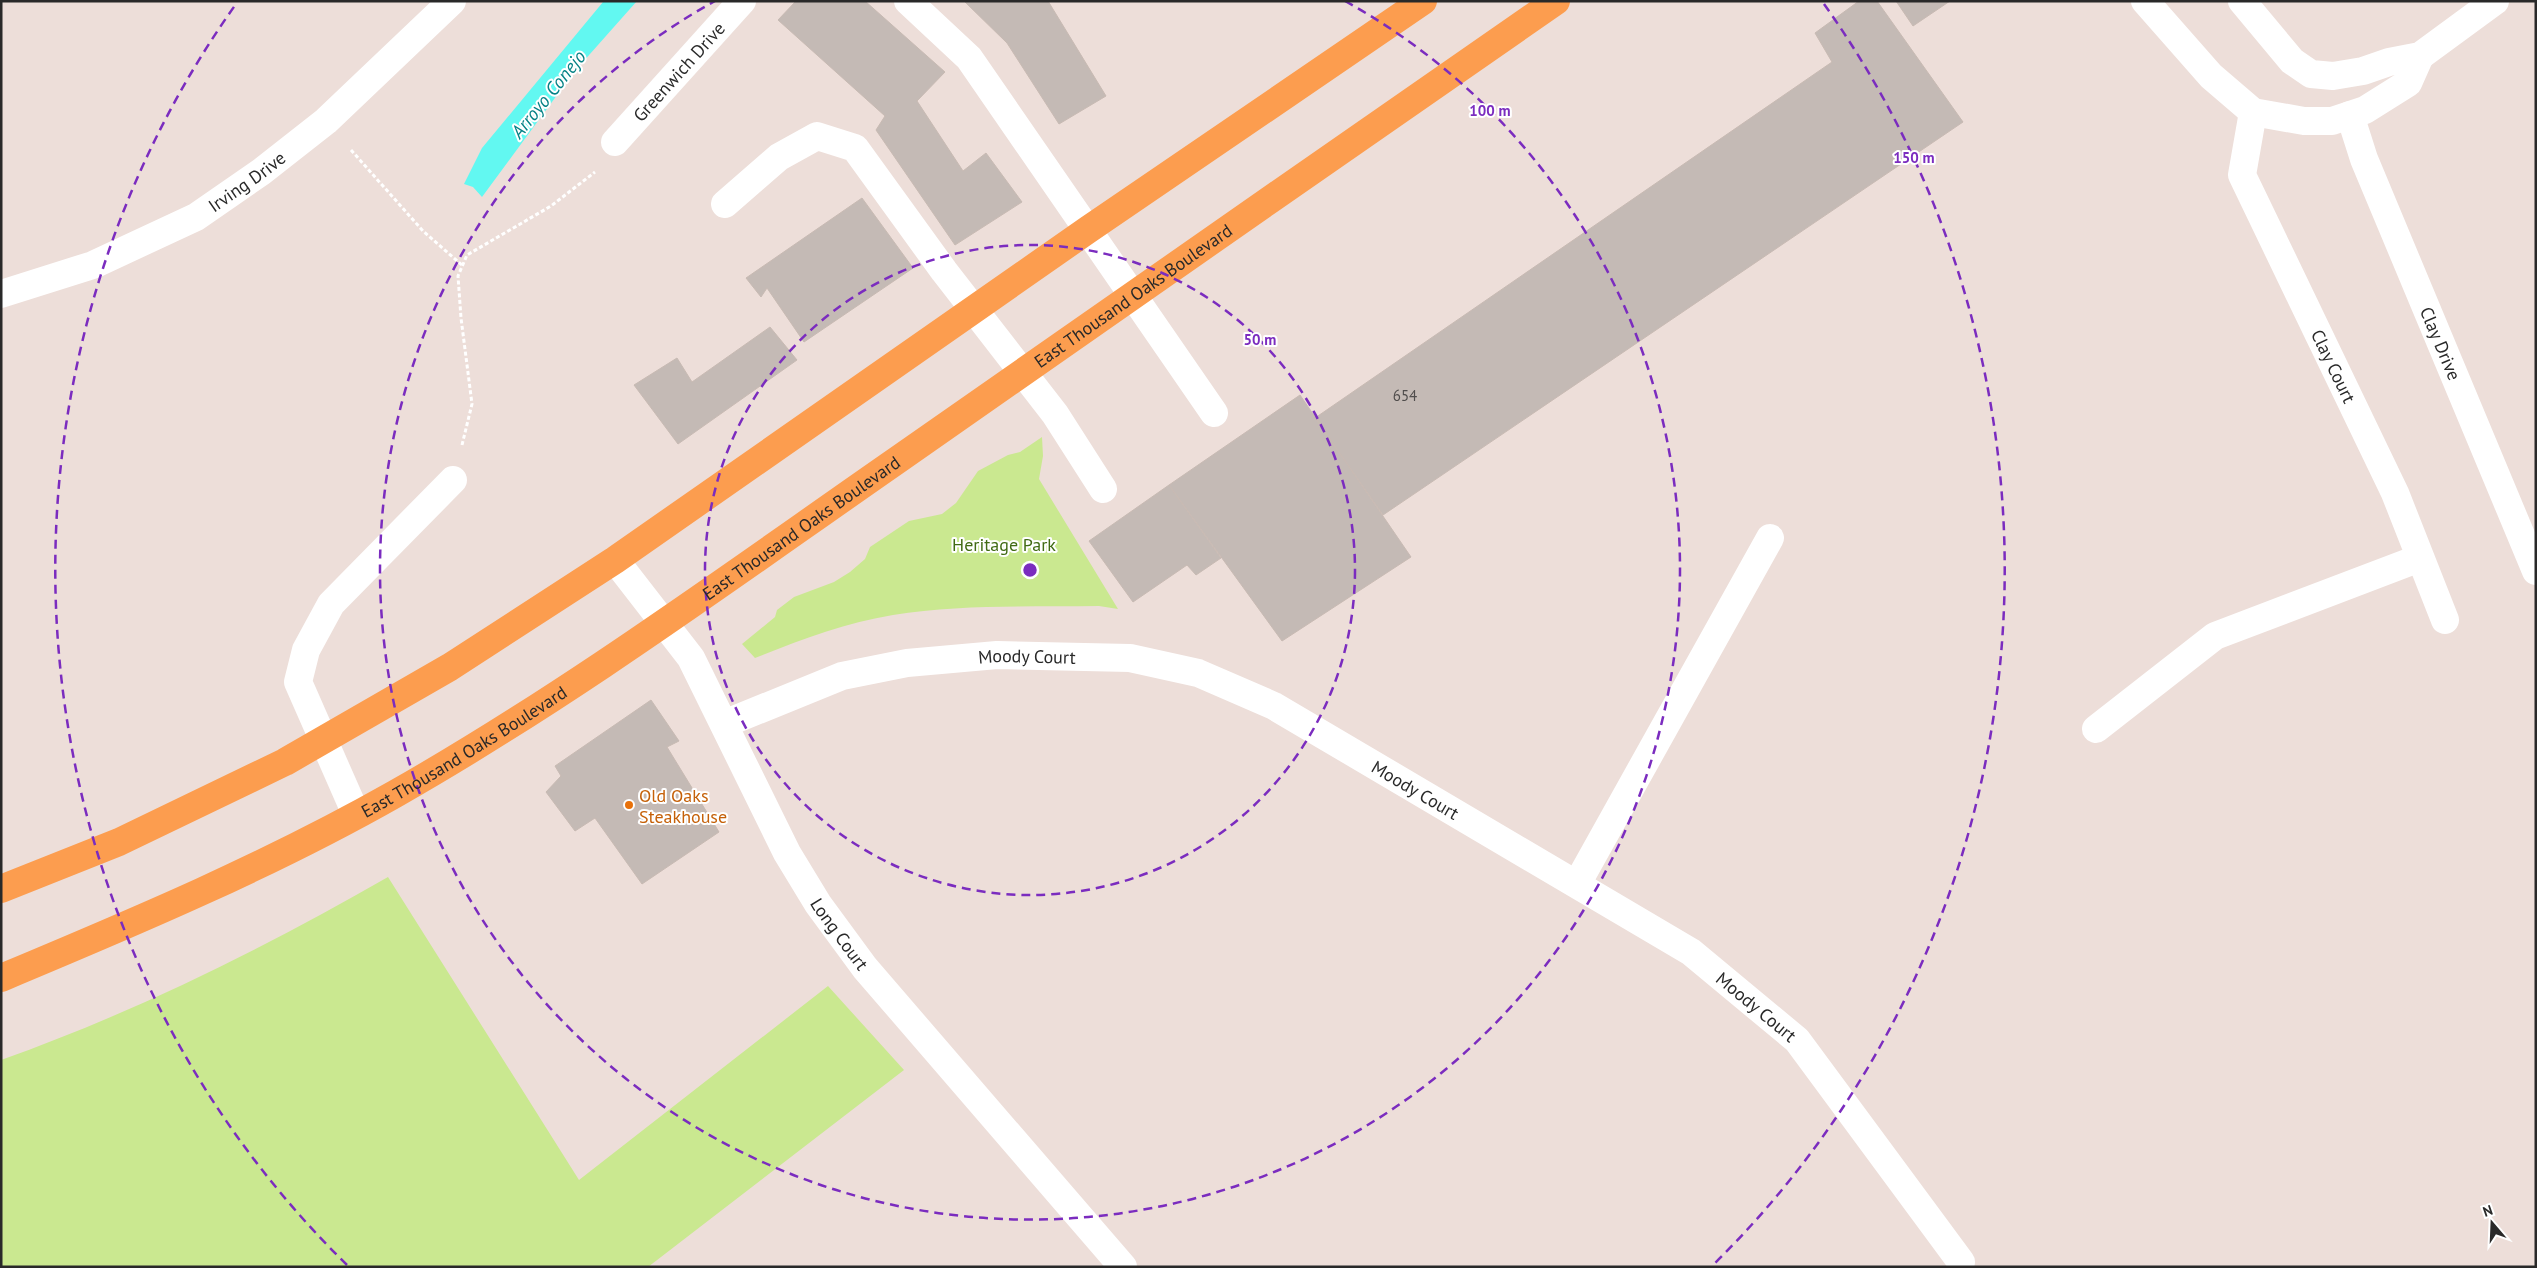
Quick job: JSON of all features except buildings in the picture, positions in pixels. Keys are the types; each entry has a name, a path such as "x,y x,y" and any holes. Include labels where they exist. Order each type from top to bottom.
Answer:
{"main road":[{"path":"1,889 119,842 285,762 450,667 615,560 1089,229 1423,1"},
{"name":"East Thousand Oaks Boulevard","path":"1,978 102,936 266,861 392,796 500,731 663,623 1556,1"}],"street":[{"name":"Irving Drive","path":"1,294 93,265 196,217 261,172 326,121 452,1"},
{"name":"Greenwich Drive","path":"614,142 742,1"},
{"path":"908,1 969,58 1089,229 1132,295 1214,413"},
{"path":"2145,1 2171,34 2211,76 2253,112 2304,121 2332,121 2366,110 2408,83 2420,56"},
{"path":"2242,1 2292,62 2311,74 2334,76 2364,71 2389,62 2420,56 2495,1"},
{"name":"Clay Court","path":"2253,112 2242,175 2395,493 2445,620"},
{"name":"Clay Drive","path":"2350,115 2368,168 2536,571"},
{"path":"725,204 779,157 817,136 855,148 974,309 1055,414 1103,489"},
{"path":"356,814 322,741 298,682 306,650 331,604 453,480"},
{"path":"1577,884 1770,538"},
{"path":"2096,729 2215,636 2420,558"},
{"name":"Long Court","path":"615,560 691,658 787,853 830,920 865,968 1123,1267"},
{"name":"Moody Court","path":"724,724 842,676 907,662 997,655 1130,658 1198,673 1274,706 1691,952 1797,1040 1961,1262"}],"path":[{"path":"326,121 423,231 463,266"},
{"path":"453,480 472,404 460,318 458,276 467,255 551,206 593,175 614,142"}],"green space":[{"name":"Heritage Park","path":"1042,437 1043,456 1039,479 1118,609 1099,606 996,607 918,611 875,618 840,627 755,658 742,644 775,617 777,610 794,597 834,582 850,572 865,559 870,547 909,521 942,514 956,503 978,471 1008,455 1020,452"},
{"path":"388,877 579,1180 828,986 904,1070 648,1267 1,1267 1,1060 101,1021 199,977 294,929"}],"water":[{"name":"Arroyo Conejo","path":"637,1 574,72 482,197 473,187 464,184 482,148 603,2"}],"place":[{"name":"Old Oaks Steakhouse","path":"629,805"}]}
